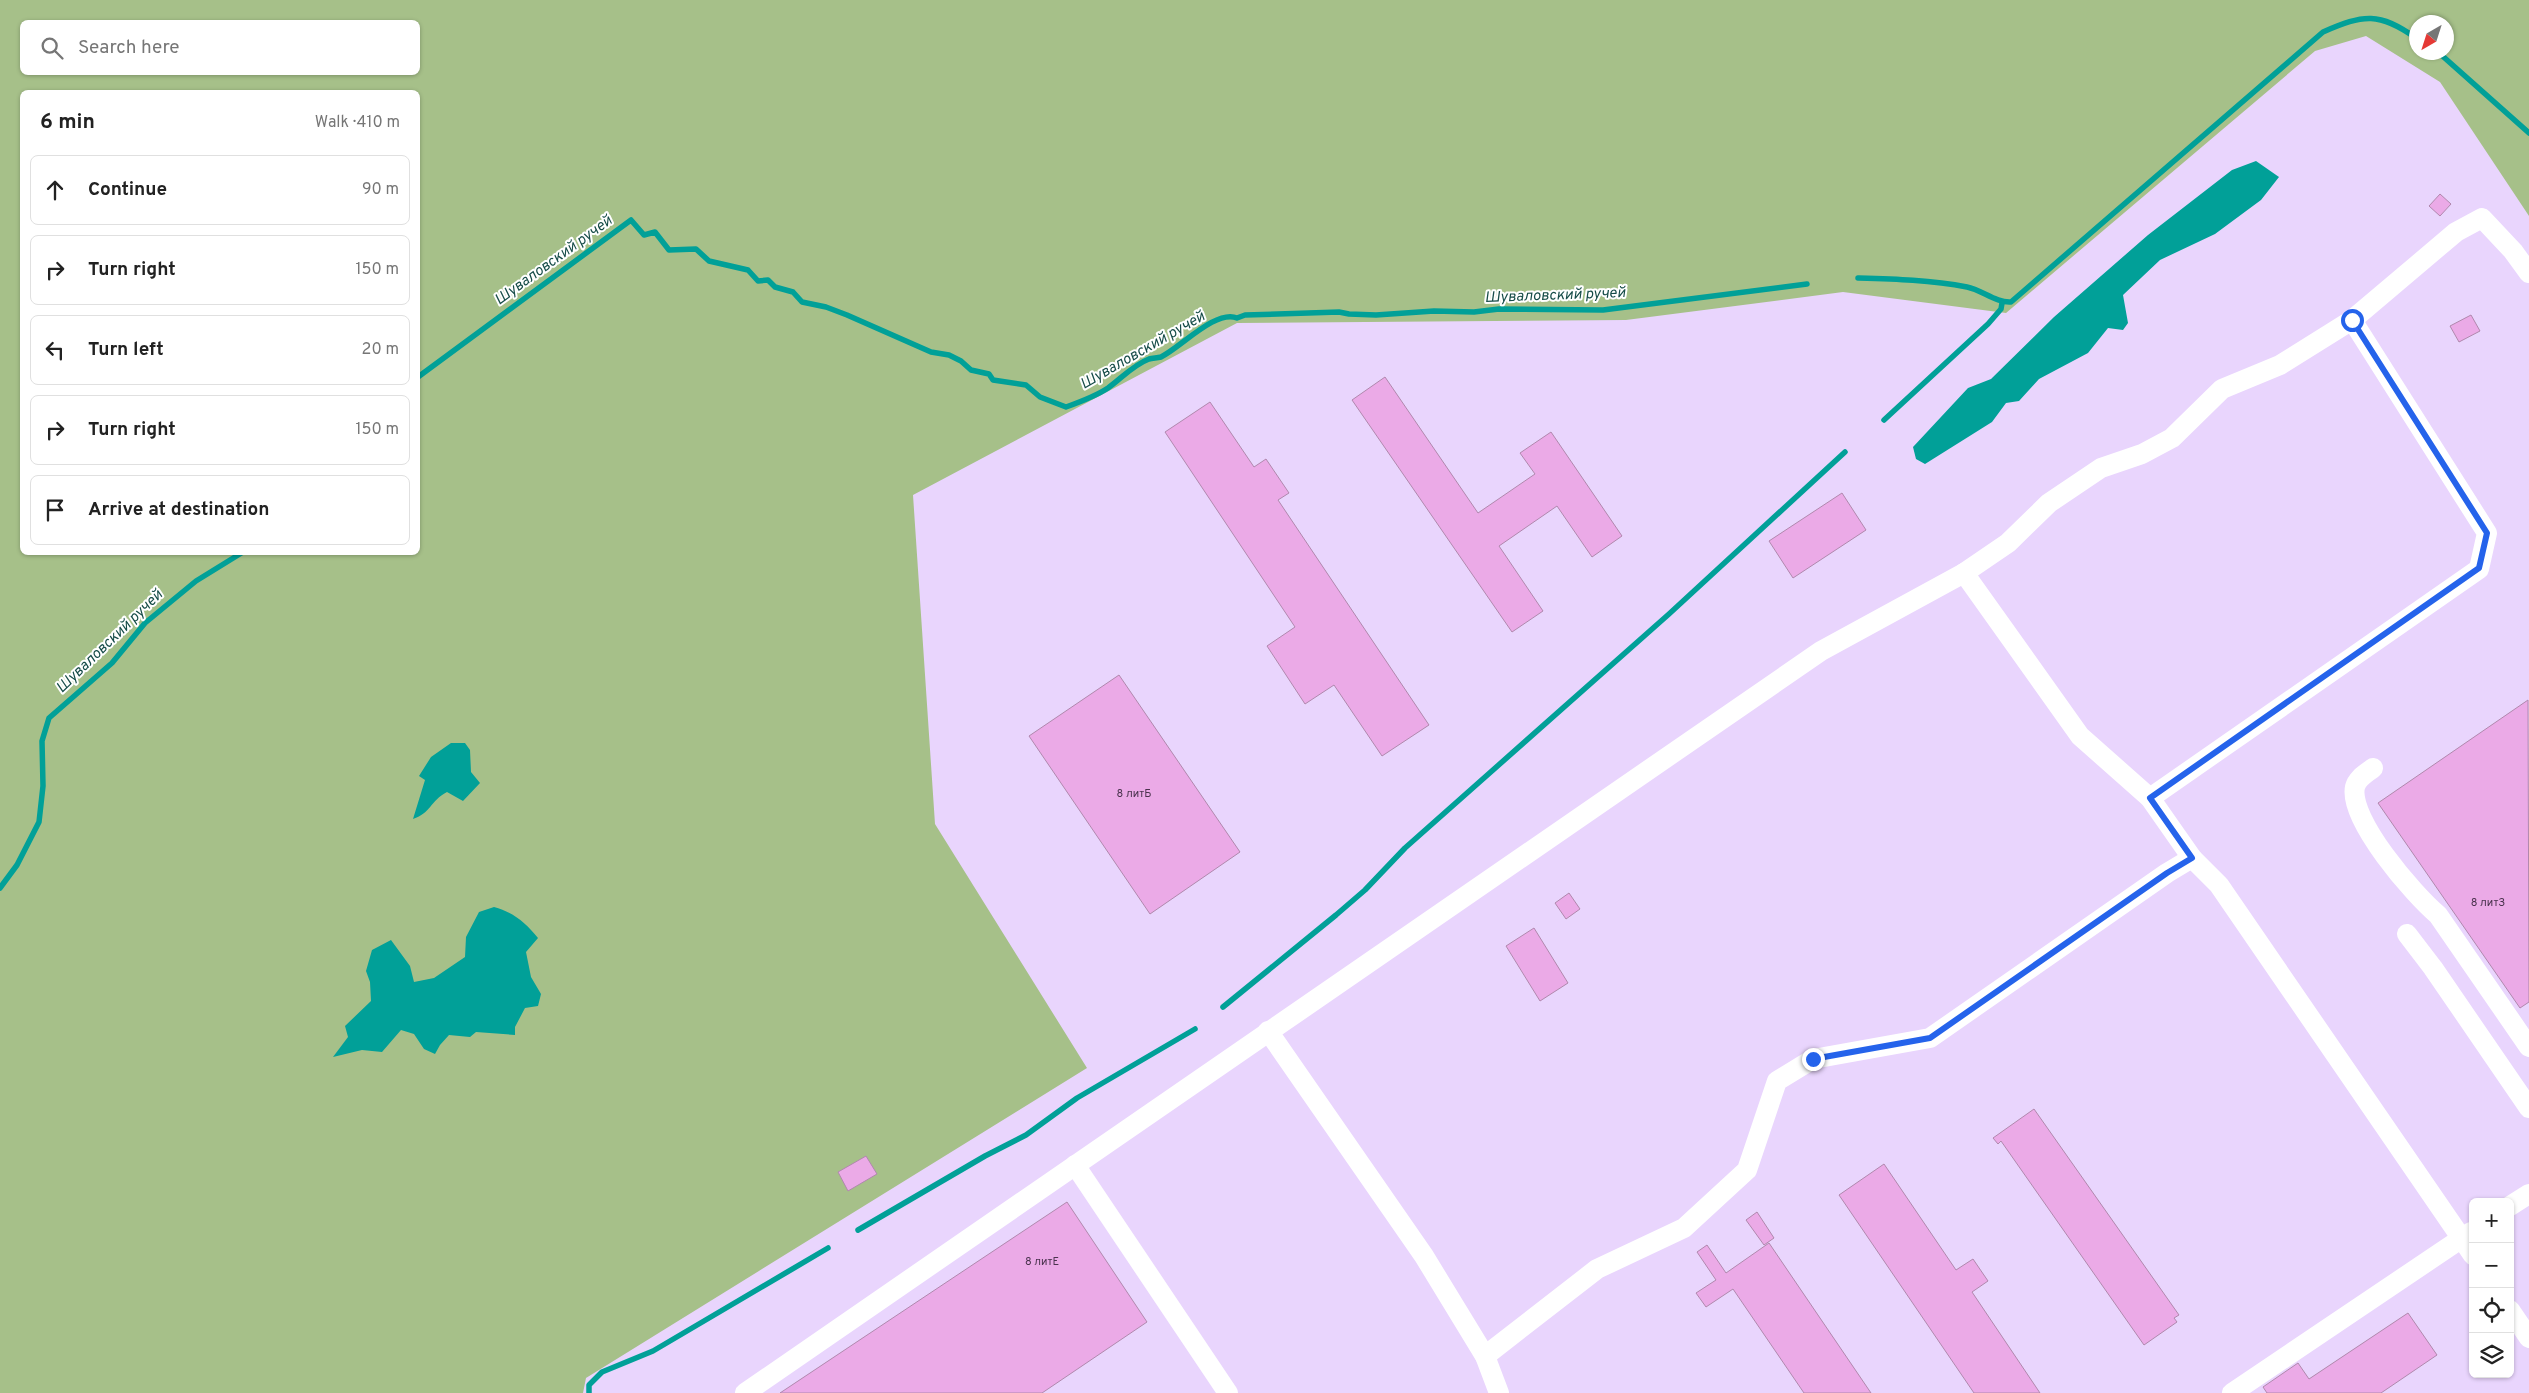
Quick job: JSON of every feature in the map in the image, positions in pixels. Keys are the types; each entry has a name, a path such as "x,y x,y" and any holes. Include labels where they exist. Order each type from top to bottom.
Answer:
{"lane":[{"path":"745,1393 1822,651 1964,573 2008,543 2049,503 2101,468 2142,454 2172,438 2222,389 2280,365 2352,320 2456,232 2482,218 2513,251 2529,273"},
{"path":"2150,798 2479,568 2487,533 2352,320"},
{"path":"1964,573 2080,736 2150,798 2192,858 2218,885 2467,1234 2232,1393"},
{"path":"2373,768 2361,776 2355,787 2358,810 2374,839 2418,898 2438,915 2529,1047"},
{"path":"1485,1356 1597,1269 1684,1228 1747,1170 1777,1080 1813,1059 1930,1038 2167,873 2192,858"},
{"path":"2407,934 2433,968 2529,1108"},
{"path":"2433,968 2462,950"},
{"path":"1268,1031 1424,1256 1485,1356 1499,1393"},
{"path":"1075,1166 1228,1393"},
{"path":"2514,1203 2529,1194"},
{"path":"2514,1316 2529,1338"}],"shaded area":[{"path":"0,0 2529,0 2529,216 2440,82 2366,36 2315,51 2006,313 1843,292 1626,320 1237,323 913,495 935,824 1087,1068 586,1378 583,1393 0,1393"},
{"path":"2256,161 2279,177 2261,200 2215,234 2160,260 2123,295 2128,323 2123,330 2108,328 2088,353 2039,379 2019,401 2006,403 1992,422 1925,464 1916,459 1913,447 1968,388 1991,379 2054,317 2148,235 2232,170"},
{"path":"451,743 465,743 470,750 471,772 480,783 463,801 447,792 441,795 424,814 413,819 425,780 419,776 431,757"},
{"path":"494,907 519,919 538,938 526,952 531,977 541,994 538,1006 525,1008 515,1027 515,1035 476,1032 470,1037 449,1035 435,1054 424,1049 414,1034 401,1030 382,1052 362,1050 333,1057 348,1037 345,1026 371,1001 370,982 366,971 372,950 391,940 410,966 414,982 434,978 465,957 466,937 479,912"}],"building":[{"path":"2440,194 2451,204 2440,216 2429,206"},
{"path":"2471,315 2480,331 2459,342 2450,326"},
{"path":"1385,377 1478,513 1535,474 1520,453 1551,432 1622,536 1592,557 1557,506 1499,546 1543,611 1512,632 1352,400"},
{"path":"1210,402 1254,467 1266,459 1289,493 1278,500 1429,725 1382,756 1334,685 1305,704 1267,646 1295,627 1165,432"},
{"path":"1842,493 1866,530 1793,578 1769,541"},
{"path":"1119,675 1240,852 1150,914 1029,736"},
{"path":"2528,700 2529,1002 2520,1008 2378,803"},
{"path":"1569,893 1580,909 1566,919 1555,903"},
{"path":"1534,928 1568,983 1540,1001 1506,946"},
{"path":"2034,1109 2179,1315 2174,1318 2177,1322 2144,1345 2001,1141 1998,1144 1993,1138"},
{"path":"866,1156 877,1174 848,1191 838,1172"},
{"path":"1884,1164 1956,1270 1973,1259 1988,1281 1972,1292 2040,1393 1974,1393 1839,1195"},
{"path":"1067,1202 1147,1322 1042,1393 780,1393"},
{"path":"1757,1212 1774,1238 1764,1245 1746,1220"},
{"path":"1769,1243 1871,1393 1804,1393 1733,1289 1706,1307 1696,1293 1716,1280 1697,1252 1707,1245 1726,1273"},
{"path":"2408,1313 2437,1355 2381,1393 2267,1393 2263,1387 2298,1363 2309,1379"}],"waterway":[{"path":"1858,278 1912,280 1967,287 2005,302 2011,302 2323,32 2350,22 2371,18 2392,24 2409,34"},
{"path":"2447,60 2529,133"},
{"name":"Шуваловский ручей","path":"420,376 631,220 644,235 655,232 669,250 696,249 709,261 748,270 758,281 768,280 775,287 793,292 802,302 826,307 931,352 949,355 961,361 971,370 989,374 993,380 1026,385 1040,397 1066,407 1103,391 1138,365 1149,359 1161,357 1209,324 1228,317 1339,312 1376,315 1434,311 1474,312 1499,309 1603,310 1807,284"},
{"path":"1884,420 1988,324 2001,309 2002,303"},
{"path":"1223,1007 1365,890 1405,848 1669,614 1845,452"},
{"name":"Шуваловский ручей","path":"0,888 17,865 39,822 43,786 42,741 49,718 112,663 145,623 196,581 238,555"},
{"path":"858,1230 985,1156 1026,1135 1077,1098 1195,1029"},
{"path":"589,1393 589,1385 602,1372 653,1351 828,1248"}],"route":[{"path":"1813,1059 1930,1038 2167,873 2192,858 2150,798 2479,568 2487,533 2352,320"}]}
